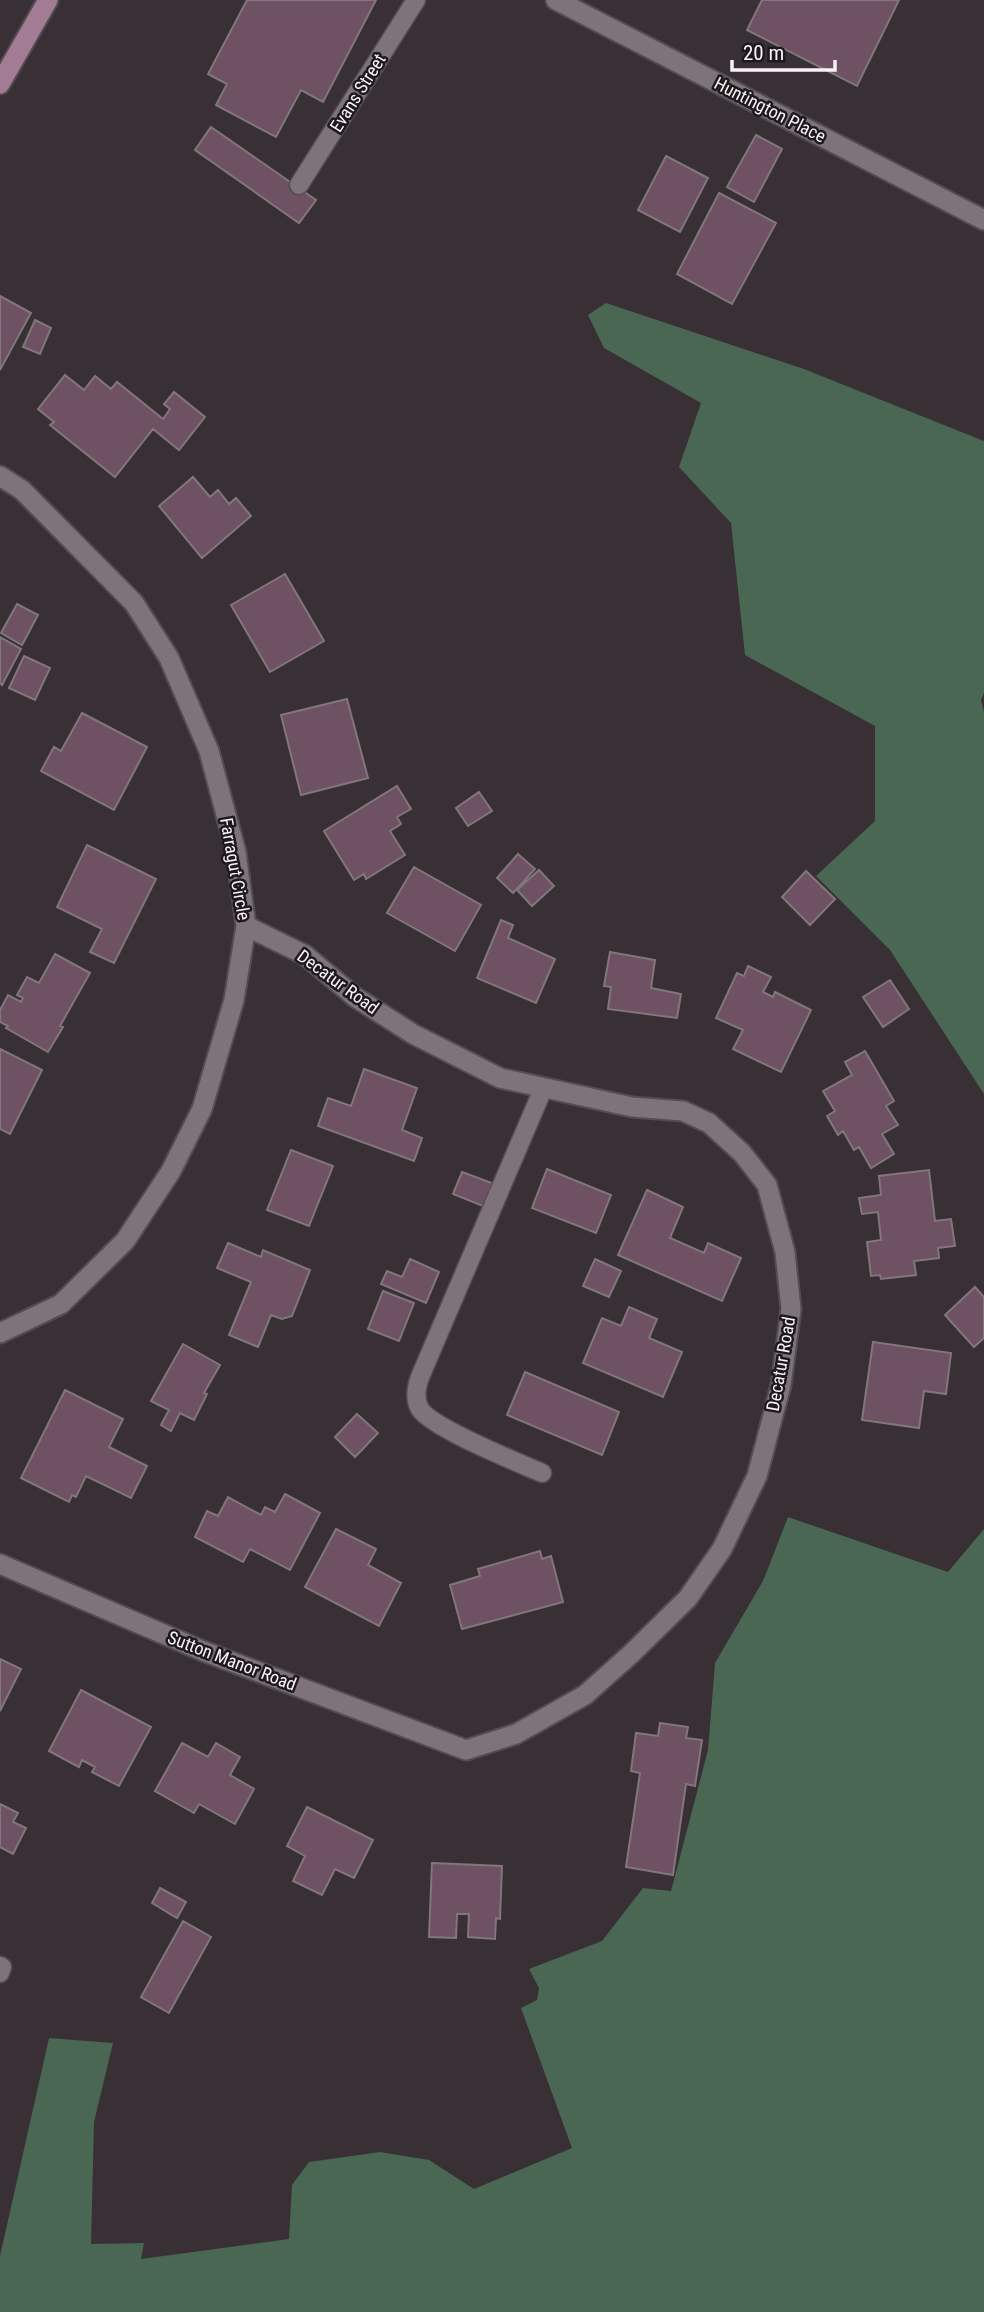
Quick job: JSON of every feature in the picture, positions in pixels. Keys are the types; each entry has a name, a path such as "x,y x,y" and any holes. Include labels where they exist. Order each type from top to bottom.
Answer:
{"main road":[{"path":"0,84 48,0"}],"street":[{"name":"Huntington Place","path":"556,0 984,220"},
{"name":"Farragut Circle","path":"0,476 22,490 134,603 169,658 209,751 236,852 246,926 234,1000 202,1109 171,1171 125,1241 61,1304 0,1333"},
{"name":"Decatur Road","path":"246,926 305,955 355,997 413,1034 500,1078 632,1107 683,1111 709,1124 742,1153 767,1185 785,1252 790,1309 781,1385 757,1476 722,1549 688,1598 585,1695 516,1734 467,1750"},
{"name":"Sutton Manor Road","path":"0,1564 203,1651 467,1750"}],"lane":[{"name":"Evans Street","path":"299,185 416,0"},
{"path":"542,1473 435,1423 419,1408 415,1397 420,1377 543,1088"},
{"path":"0,1966 0,1973"}],"shaded area":[{"path":"606,303 804,369 984,441 984,693 981,700 984,712 984,1094 890,950 816,876 875,821 875,726 745,655 731,523 679,467 701,403 604,348 588,315"},
{"path":"788,1517 948,1572 984,1529 984,2312 0,2312 0,2256 49,2038 113,2043 94,2122 91,2244 144,2243 141,2259 289,2239 292,2185 309,2162 380,2152 429,2160 474,2189 572,2148 521,2008 537,2000 539,1988 529,1969 602,1941 643,1888 671,1891 708,1750 715,1663 763,1581"}],"building":[{"path":"247,0 376,0 323,102 301,90 276,137 216,105 227,84 208,74"},
{"path":"762,0 899,0 857,86 747,30"},
{"path":"211,127 316,200 299,223 195,150"},
{"path":"756,135 782,149 754,202 727,187"},
{"path":"666,156 708,178 680,232 638,210"},
{"path":"719,193 776,223 732,304 677,274"},
{"path":"0,296 31,313 0,370"},
{"path":"35,320 51,328 40,354 23,347"},
{"path":"65,375 84,390 95,376 111,389 117,382 163,419 170,409 164,404 174,392 205,417 179,450 153,429 115,477 50,425 54,422 38,409"},
{"path":"193,477 210,497 218,490 229,504 236,498 251,516 202,558 159,506"},
{"path":"285,574 324,641 270,672 231,605"},
{"path":"17,604 38,615 22,645 1,633"},
{"path":"0,637 21,649 2,685 0,683"},
{"path":"24,656 50,668 35,700 9,688"},
{"path":"347,699 368,778 301,795 281,715"},
{"path":"82,713 147,747 114,810 41,771 54,747 61,751"},
{"path":"397,786 411,809 397,817 401,824 390,831 405,855 366,879 364,874 354,880 324,831"},
{"path":"479,792 492,811 468,826 456,808"},
{"path":"87,845 156,879 114,963 90,952 102,929 57,907"},
{"path":"518,854 535,869 513,893 497,878"},
{"path":"414,867 481,905 455,951 387,913"},
{"path":"539,870 554,886 532,906 517,890"},
{"path":"806,871 835,899 810,925 782,897"},
{"path":"501,920 513,925 508,938 555,959 536,1003 477,978"},
{"path":"610,952 655,960 651,988 681,994 677,1018 608,1009 611,987 604,986"},
{"path":"55,954 90,973 48,1052 6,1028 8,1026 0,1022 0,1010 8,995 21,1002 23,998 17,995 27,977 39,983"},
{"path":"748,966 771,977 763,992 773,997 775,992 811,1010 781,1072 733,1049 743,1030 716,1018 737,973 744,976"},
{"path":"890,980 909,1009 883,1027 863,997"},
{"path":"0,1049 42,1070 10,1134 0,1129"},
{"path":"865,1051 894,1101 886,1106 898,1125 882,1134 894,1154 871,1168 859,1147 854,1150 843,1131 838,1135 827,1116 835,1111 823,1091 852,1075 845,1062"},
{"path":"364,1069 417,1088 402,1130 422,1138 414,1161 318,1126 328,1098 351,1106"},
{"path":"291,1150 333,1166 309,1226 267,1210"},
{"path":"547,1169 611,1195 596,1233 532,1208"},
{"path":"929,1170 935,1221 951,1219 955,1246 938,1248 939,1258 914,1261 916,1275 881,1279 880,1275 871,1276 867,1242 881,1240 878,1212 862,1214 859,1198 881,1195 879,1176"},
{"path":"462,1172 492,1183 483,1206 453,1194"},
{"path":"647,1190 683,1207 670,1238 704,1253 708,1243 741,1258 722,1301 618,1255"},
{"path":"228,1243 261,1257 263,1250 310,1270 292,1316 282,1319 271,1315 258,1347 229,1335 251,1282 217,1268"},
{"path":"410,1259 439,1272 426,1303 381,1284 387,1271 402,1277"},
{"path":"595,1259 621,1271 609,1297 583,1286"},
{"path":"975,1287 984,1297 984,1338 974,1347 945,1315"},
{"path":"383,1291 414,1303 399,1341 368,1329"},
{"path":"629,1307 657,1319 649,1338 682,1352 663,1397 583,1363 602,1318 621,1326"},
{"path":"873,1342 951,1353 946,1394 924,1391 919,1428 862,1420"},
{"path":"183,1344 220,1365 204,1393 207,1394 194,1420 180,1413 171,1431 161,1425 169,1410 151,1401"},
{"path":"525,1372 619,1412 602,1455 507,1415"},
{"path":"65,1390 123,1419 109,1447 147,1466 131,1498 86,1476 76,1497 72,1495 69,1502 21,1478"},
{"path":"357,1414 378,1433 355,1457 335,1437"},
{"path":"285,1494 320,1513 290,1570 250,1549 243,1562 195,1537 207,1511 218,1516 228,1497 261,1515 265,1507 275,1512"},
{"path":"336,1529 376,1549 368,1565 401,1583 379,1626 305,1587"},
{"path":"540,1551 542,1559 551,1556 563,1602 462,1629 450,1585 480,1576 478,1569"},
{"path":"0,1659 21,1669 0,1711"},
{"path":"81,1690 151,1727 119,1786 92,1772 95,1767 82,1760 79,1767 49,1751"},
{"path":"660,1723 688,1727 686,1738 702,1740 695,1786 686,1784 673,1875 626,1867 640,1773 631,1771 636,1733 658,1736"},
{"path":"182,1743 208,1757 216,1743 240,1757 230,1775 254,1789 235,1824 199,1804 194,1813 155,1791"},
{"path":"0,1804 18,1813 13,1822 26,1828 13,1854 0,1847"},
{"path":"307,1807 373,1840 354,1878 335,1869 322,1895 293,1881 305,1856 287,1846"},
{"path":"432,1863 502,1866 500,1919 496,1918 495,1939 468,1937 469,1914 457,1914 456,1938 429,1937"},
{"path":"160,1888 186,1902 177,1918 152,1903"},
{"path":"183,1921 211,1937 169,2013 141,1997"}]}
